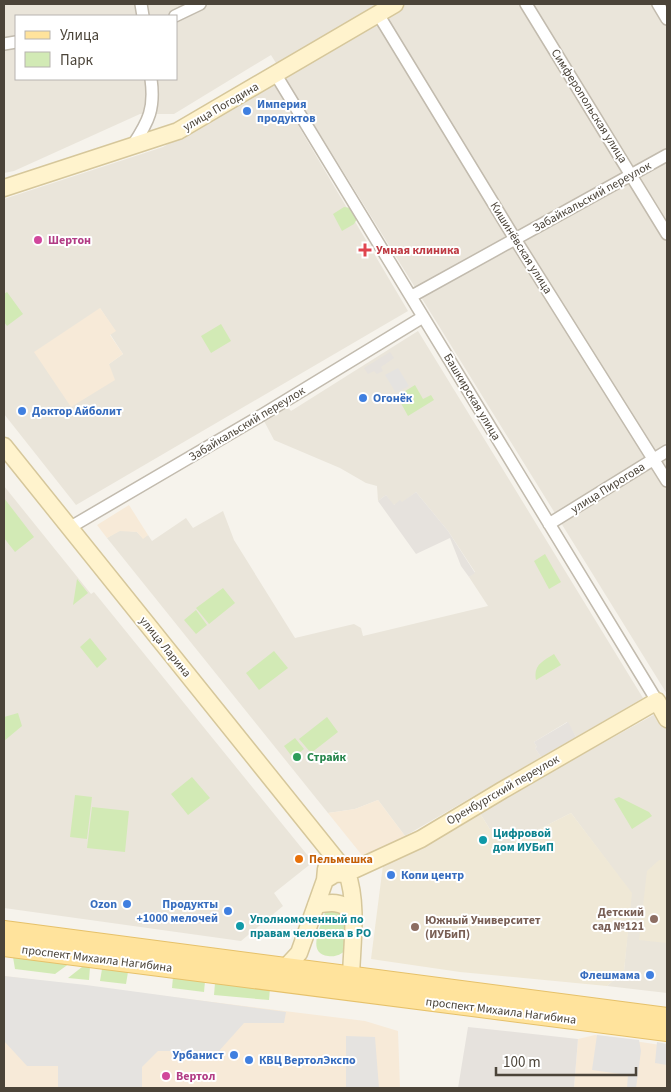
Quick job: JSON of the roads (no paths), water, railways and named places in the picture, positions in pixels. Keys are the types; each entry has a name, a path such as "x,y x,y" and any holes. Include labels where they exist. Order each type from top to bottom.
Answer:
{"main road":[{"name":"улица Погодина","path":"4,188 178,132 395,4"},
{"name":"улица Ларина","path":"4,446 347,873"},
{"name":"Башкирская улица","path":"657,701 667,719"},
{"name":"Оренбургский переулок","path":"325,880 335,874 347,873 380,859 421,839 657,701"},
{"path":"299,969 316,905 325,880 327,849"},
{"path":"336,989 351,976 353,912 351,888 347,873"},
{"path":"316,905 336,902 346,906 353,912"},
{"name":"проспект Михаила Нагибина","path":"4,930 667,1017"},
{"name":"проспект Михаила Нагибина","path":"4,947 299,969 336,989 667,1032"}],"street":[{"path":"177,15 200,4"},
{"name":"Симферопольская улица","path":"526,4 667,234"},
{"path":"658,4 667,19"},
{"name":"Кишинёвская улица","path":"378,14 515,239 667,480"},
{"name":"Башкирская улица","path":"276,75 657,701"},
{"path":"133,145 152,112 153,89 151,80"},
{"path":"148,120 153,134 161,137"},
{"name":"Забайкальский переулок","path":"412,296 667,156"},
{"name":"Забайкальский переулок","path":"69,528 262,416 423,317"},
{"name":"улица Пирогова","path":"549,524 667,451"}],"place":[{"name":"Империя продуктов","path":"247,111"},
{"name":"Шертон","path":"38,240"},
{"name":"Умная клиника","path":"365,250"},
{"name":"Огонёк","path":"363,398"},
{"name":"Доктор Айболит","path":"22,411"},
{"name":"Страйк","path":"297,757"},
{"name":"Цифровой дом ИУБиП","path":"483,840"},
{"name":"Пельмешка","path":"299,859"},
{"name":"Копи центр","path":"391,875"},
{"name":"Ozon","path":"127,904"},
{"name":"Продукты +1000 мелочей","path":"228,911"},
{"name":"Детский сад №121","path":"654,919"},
{"name":"Уполномоченный по правам человека в РО","path":"240,926"},
{"name":"Южный Университет (ИУБиП)","path":"415,927"},
{"name":"Флешмама","path":"650,975"},
{"name":"Урбанист","path":"234,1055"},
{"name":"КВЦ ВертолЭкспо","path":"249,1060"},
{"name":"Вертол","path":"166,1076"}]}
